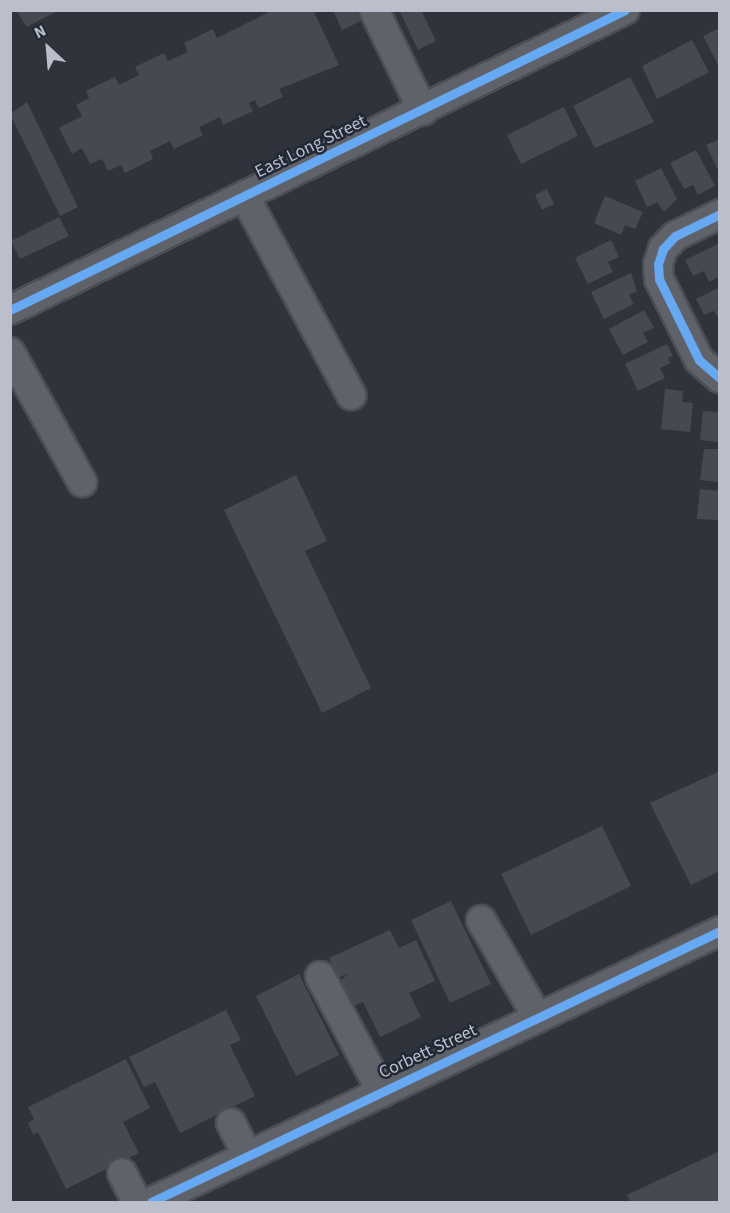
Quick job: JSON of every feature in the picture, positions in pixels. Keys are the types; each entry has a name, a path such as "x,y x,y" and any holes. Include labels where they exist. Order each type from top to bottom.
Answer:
{"street":[{"path":"374,10 423,111"},
{"name":"East Long Street","path":"10,310 423,111 625,10"},
{"path":"245,197 351,395"},
{"path":"720,214 675,236 663,249 658,264 659,279 699,360 720,378"},
{"path":"10,352 82,482"},
{"path":"481,920 538,1018"},
{"name":"Corbett Street","path":"151,1203 720,931"},
{"path":"320,976 382,1092"},
{"path":"231,1123 248,1156"},
{"path":"122,1173 137,1203"}],"building":[{"path":"16,10 59,10 27,27"},
{"path":"273,10 313,10 339,65 279,89 283,97 259,108 255,100 249,103 253,111 223,125 220,117 199,127 203,135 174,149 170,141 150,151 153,159 125,173 121,165 108,171 102,159 90,164 82,148 72,154 59,128 82,116 76,105 89,98 86,91 115,77 119,85 139,75 135,67 164,53 168,61 188,52 184,43 213,29 217,38"},
{"path":"333,10 356,10 361,21 342,30"},
{"path":"399,10 421,10 436,41 418,50"},
{"path":"720,28 720,64 718,65 703,36"},
{"path":"692,40 709,72 657,99 642,66"},
{"path":"630,77 654,122 595,148 573,106"},
{"path":"27,102 78,207 60,216 10,114"},
{"path":"564,107 578,136 521,164 507,135"},
{"path":"720,139 720,175 706,145"},
{"path":"696,150 715,186 698,195 693,185 684,189 670,163"},
{"path":"661,168 677,199 664,212 657,202 647,207 635,181"},
{"path":"547,189 554,204 542,210 535,195"},
{"path":"605,196 643,212 635,229 625,225 621,235 594,223"},
{"path":"59,217 69,236 20,259 11,241"},
{"path":"611,240 619,257 608,262 613,272 588,284 575,258"},
{"path":"720,243 720,276 709,282 704,271 693,276 685,260"},
{"path":"631,273 637,291 629,295 634,304 604,319 591,292"},
{"path":"720,287 720,321 714,311 704,315 696,299"},
{"path":"644,310 654,328 643,333 648,342 623,355 609,329"},
{"path":"667,344 673,356 668,358 671,363 660,368 665,378 638,391 625,364"},
{"path":"665,389 683,391 682,402 693,403 690,432 661,429"},
{"path":"703,411 720,412 720,442 700,440"},
{"path":"704,449 720,449 720,482 700,480"},
{"path":"296,475 327,541 305,551 371,688 322,713 224,510"},
{"path":"700,489 720,491 720,520 697,519"},
{"path":"720,771 720,871 691,885 650,803"},
{"path":"602,826 631,886 531,935 501,874"},
{"path":"451,901 491,984 450,1003 411,920"},
{"path":"390,930 399,948 416,940 435,981 409,993 421,1017 380,1037 363,1002 352,1007 340,981 348,974 338,978 329,958"},
{"path":"299,974 339,1055 296,1076 256,996"},
{"path":"226,1010 241,1040 230,1045 255,1096 180,1133 155,1082 144,1087 129,1057"},
{"path":"126,1059 150,1108 123,1122 139,1153 66,1189 38,1132 33,1135 28,1123 34,1119 28,1107"},
{"path":"720,1151 720,1202 631,1202 627,1195"}],"cycle path":[{"path":"10,310 625,10"},
{"path":"720,214 675,236 663,249 658,264 659,279 699,360 720,378"},
{"path":"151,1202 720,931"}]}
